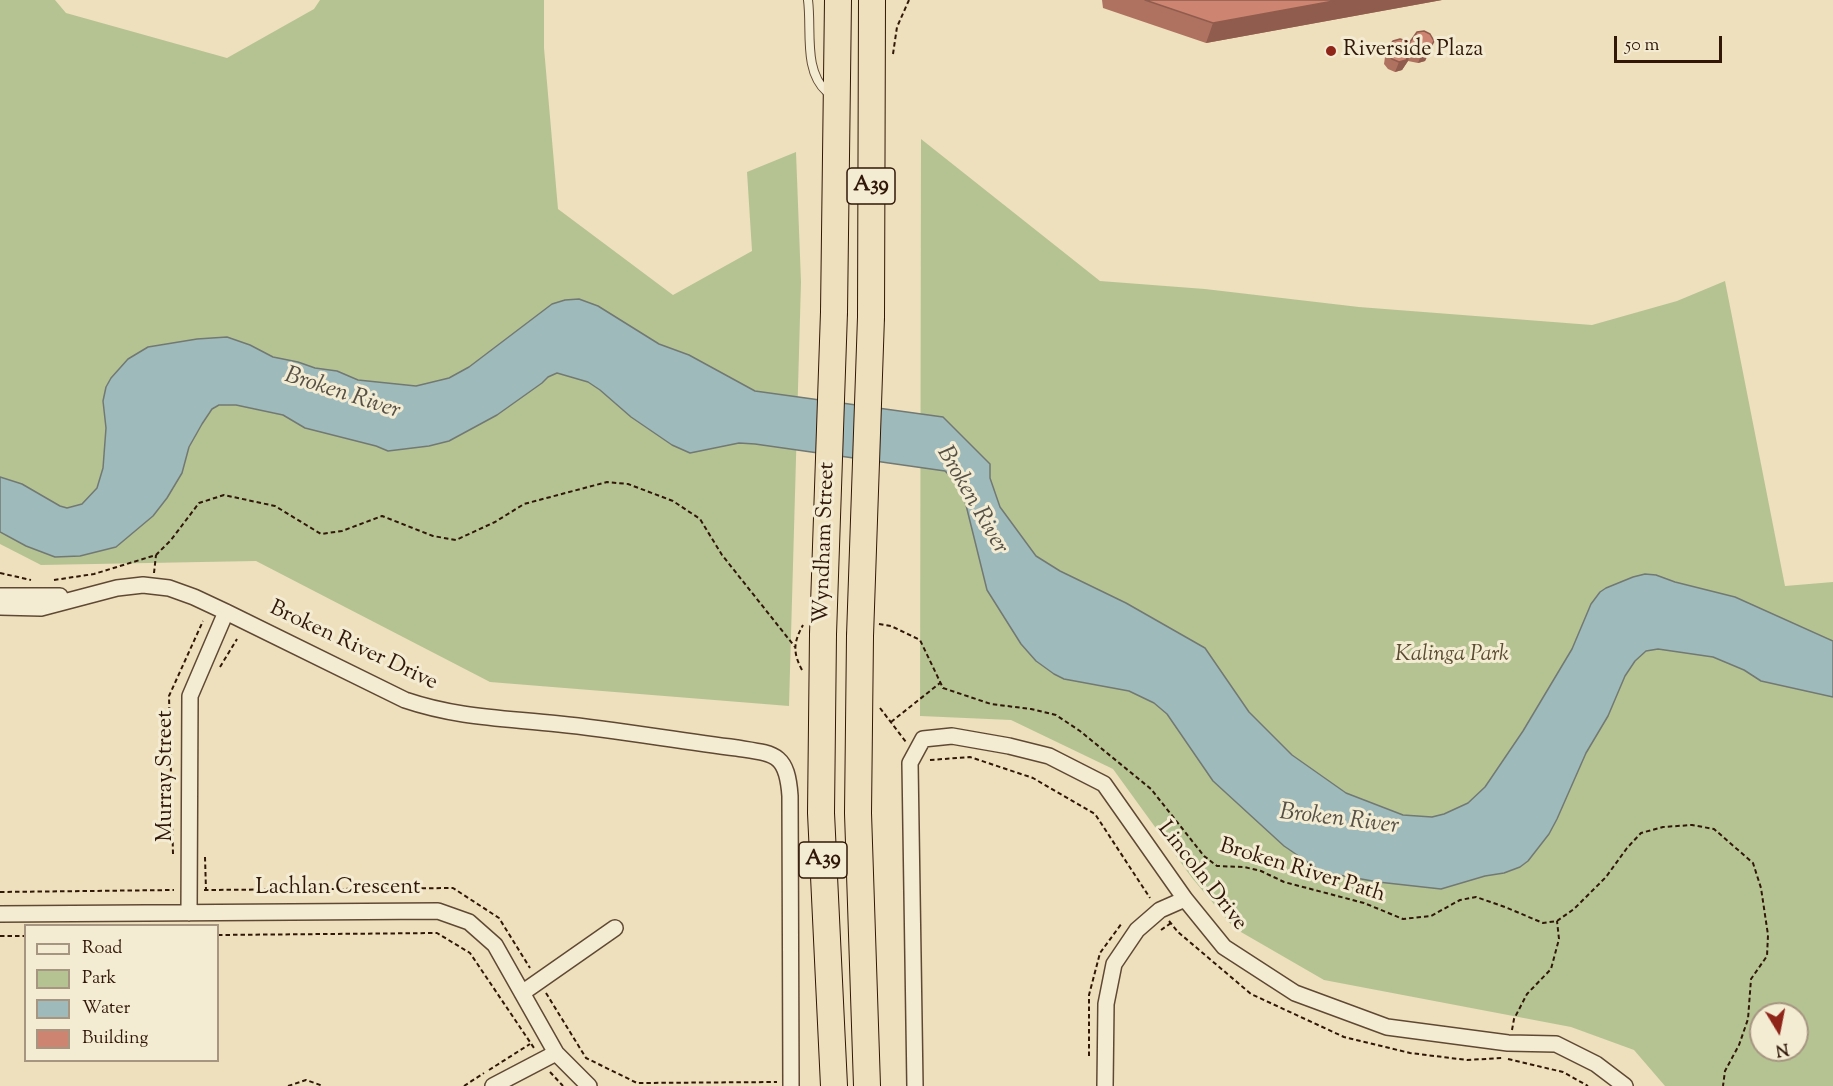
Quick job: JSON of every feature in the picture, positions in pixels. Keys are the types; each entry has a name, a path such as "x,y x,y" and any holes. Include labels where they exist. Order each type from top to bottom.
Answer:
{"highway":[{"name":"Wyndham Street","path":"834,1086 814,628 834,312 838,0"},
{"name":"Wyndham Street","path":"867,1086 858,813 870,630 872,0"},
{"path":"837,93 852,88 860,79 872,55"}],"street":[{"name":"Broken River Drive","path":"0,607 41,608 117,588 153,586 169,588 226,612 381,689 430,708 455,714 560,724 766,753 782,762 786,769 790,795 784,1084"},
{"name":"Broken River Drive","path":"0,596 81,596"},
{"name":"Murray Street","path":"189,913 190,696 226,612"},
{"name":"Lincoln Drive","path":"915,754 923,739 952,736 1049,756 1104,784 1185,899 1224,947 1295,993 1387,1028 1507,1051 1556,1044 1596,1064 1625,1086"},
{"path":"915,754 910,763 915,1086"},
{"path":"1105,1086 1106,1004 1114,964 1137,930 1160,910 1185,899"},
{"name":"Lachlan Crescent","path":"0,915 438,911 470,922 495,945 556,1053 589,1086"},
{"path":"522,993 615,928"},
{"path":"493,1086 556,1053"}],"lane":[{"path":"808,0 812,68 815,80 827,92 837,93"}],"path":[{"path":"52,580 94,574 156,555 171,540 199,503 224,495 275,506 321,534 342,531 382,516 434,536 456,540 495,522 525,504 607,482 628,484 673,501 700,519 722,555 795,647 795,656 804,674"},
{"path":"0,573 32,580"},
{"path":"870,630 891,626 920,640 940,683 891,722"},
{"path":"795,647 814,628"},
{"path":"219,668 237,639"},
{"name":"Broken River Path","path":"940,683 943,688 991,704 1056,715 1080,730 1151,789 1204,856 1217,866 1244,867 1261,871 1284,882 1364,903 1403,919 1431,916 1460,900 1476,897 1543,922 1557,921"},
{"path":"878,706 915,754"},
{"path":"1588,1086 1563,1072 1507,1051 1514,1019 1527,994 1551,969 1559,939 1557,921 1574,909 1606,877 1641,833 1663,826 1692,825 1714,829 1753,862 1761,888 1768,935 1767,956 1751,979 1748,1019 1725,1071 1723,1086"},
{"path":"205,854 206,890"},
{"path":"0,892 453,888 499,918 586,1058 637,1083 784,1084"},
{"path":"1161,930 1171,923"},
{"path":"219,934 437,933 470,953 555,1079 563,1086"},
{"path":"0,936 24,936"},
{"path":"464,1086 531,1043"},
{"path":"288,1086 306,1080 323,1086"}],"green space":[{"path":"0,0 55,0 66,13 227,58 314,9 320,0 544,0 544,48 558,209 673,295 752,251 747,172 796,152 801,282 789,706 490,682 256,561 41,565 0,544"},
{"name":"Kalinga Park","path":"921,139 1100,281 1205,289 1359,307 1592,325 1677,301 1725,281 1785,586 1833,582 1833,1086 1665,1086 1634,1050 1571,1027 1324,980 1234,928 1192,878 1113,769 1011,720 920,716"}],"water":[{"name":"Broken River","path":"579,299 598,306 659,344 689,355 755,391 943,417 990,464 990,478 1000,507 1036,556 1205,648 1249,712 1292,755 1346,793 1403,815 1432,817 1444,814 1468,803 1485,787 1523,731 1572,649 1591,604 1606,588 1633,577 1645,574 1656,575 1735,597 1833,641 1833,697 1761,681 1744,670 1713,657 1658,649 1646,651 1635,661 1625,676 1608,716 1586,753 1557,819 1549,834 1528,861 1504,873 1441,889 1378,882 1322,872 1284,846 1213,781 1167,714 1154,703 1129,691 1064,679 1036,661 1021,644 987,590 964,497 957,483 945,471 755,444 739,443 690,453 672,445 631,417 588,382 557,373 548,377 497,415 449,441 388,451 305,428 283,415 236,405 219,405 212,409 189,447 182,473 167,498 153,516 116,547 80,556 55,557 26,546 0,532 0,477 22,484 67,508 82,504 97,488 103,468 106,428 103,401 106,387 128,359 148,347 227,337 250,345 273,357 337,371 358,380 416,386 449,378 469,367 552,304"}],"building":[{"path":"1145,0 1339,0 1213,23"},
{"path":"1424,31 1430,34 1434,41 1429,51 1422,53 1411,51 1406,60 1399,62 1388,54 1393,41 1400,39 1410,42 1417,32"}],"place":[{"name":"Riverside Plaza","path":"1331,51"}]}
